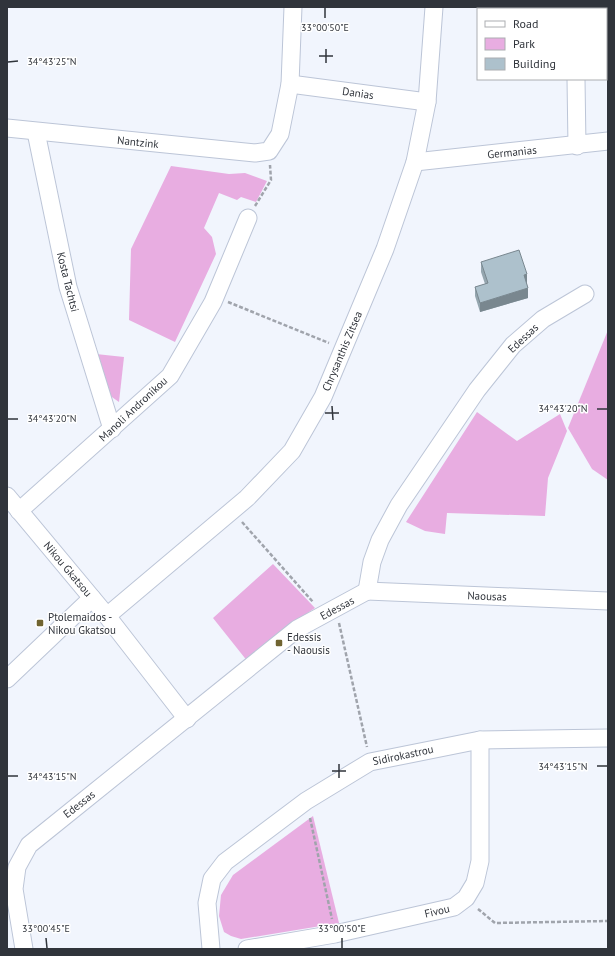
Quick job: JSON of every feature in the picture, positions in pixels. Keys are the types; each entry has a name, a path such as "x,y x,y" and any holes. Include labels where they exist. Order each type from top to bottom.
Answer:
{"street":[{"path":"269,151 280,134 290,84 293,7"},
{"name":"Chrysanthis Zitsea","path":"108,616 247,498 292,451 323,397 385,249 415,162 427,102 434,7"},
{"path":"576,80 577,146"},
{"name":"Danias","path":"290,84 427,102"},
{"name":"Nantzink","path":"7,128 255,153 269,151"},
{"name":"Kosta Tachtsi","path":"36,132 68,287 112,429"},
{"name":"Germanias","path":"415,162 577,146 608,141"},
{"name":"Manoli Andronikou","path":"19,511 170,376 215,297 248,218"},
{"name":"Edessas","path":"24,949 14,889 17,866 29,845 297,630 367,591 375,555 399,505 477,390 513,345 543,319 585,294"},
{"name":"Nikou Gkatsou","path":"7,496 108,616 187,719"},
{"name":"Naousas","path":"367,591 608,601"},
{"path":"7,679 92,598"},
{"name":"Sidirokastrou","path":"211,949 207,903 212,879 225,862 306,802 370,762 480,740 608,738"},
{"path":"466,898 475,883 480,861 480,740"},
{"name":"Fivou","path":"247,949 335,934 454,907 466,898"}],"path":[{"path":"248,218 271,180 269,151"},
{"path":"215,297 343,349"},
{"path":"232,511 330,611 370,762"},
{"path":"306,802 335,934"},
{"path":"466,898 495,923 608,921"}],"green space":[{"path":"171,166 229,174 245,173 267,181 256,202 241,197 237,200 219,193 204,228 212,237 216,254 175,342 129,320 131,249"},
{"path":"608,330 608,480 592,469 568,428"},
{"path":"96,354 124,357 119,402 109,395"},
{"path":"477,412 517,441 560,414 567,431 548,478 545,516 447,513 445,534 425,531 406,522"},
{"path":"273,564 315,608 300,618 248,662 213,618"},
{"path":"313,816 339,923 241,939 224,932 219,916 221,895 233,875"}],"building":[{"path":"519,250 527,274 524,275 528,288 480,303 475,287 488,283 481,262"}],"place":[{"name":"Ptolemaidos - Nikou Gkatsou","path":"40,623"},
{"name":"Edessis - Naousis","path":"279,643"}]}
